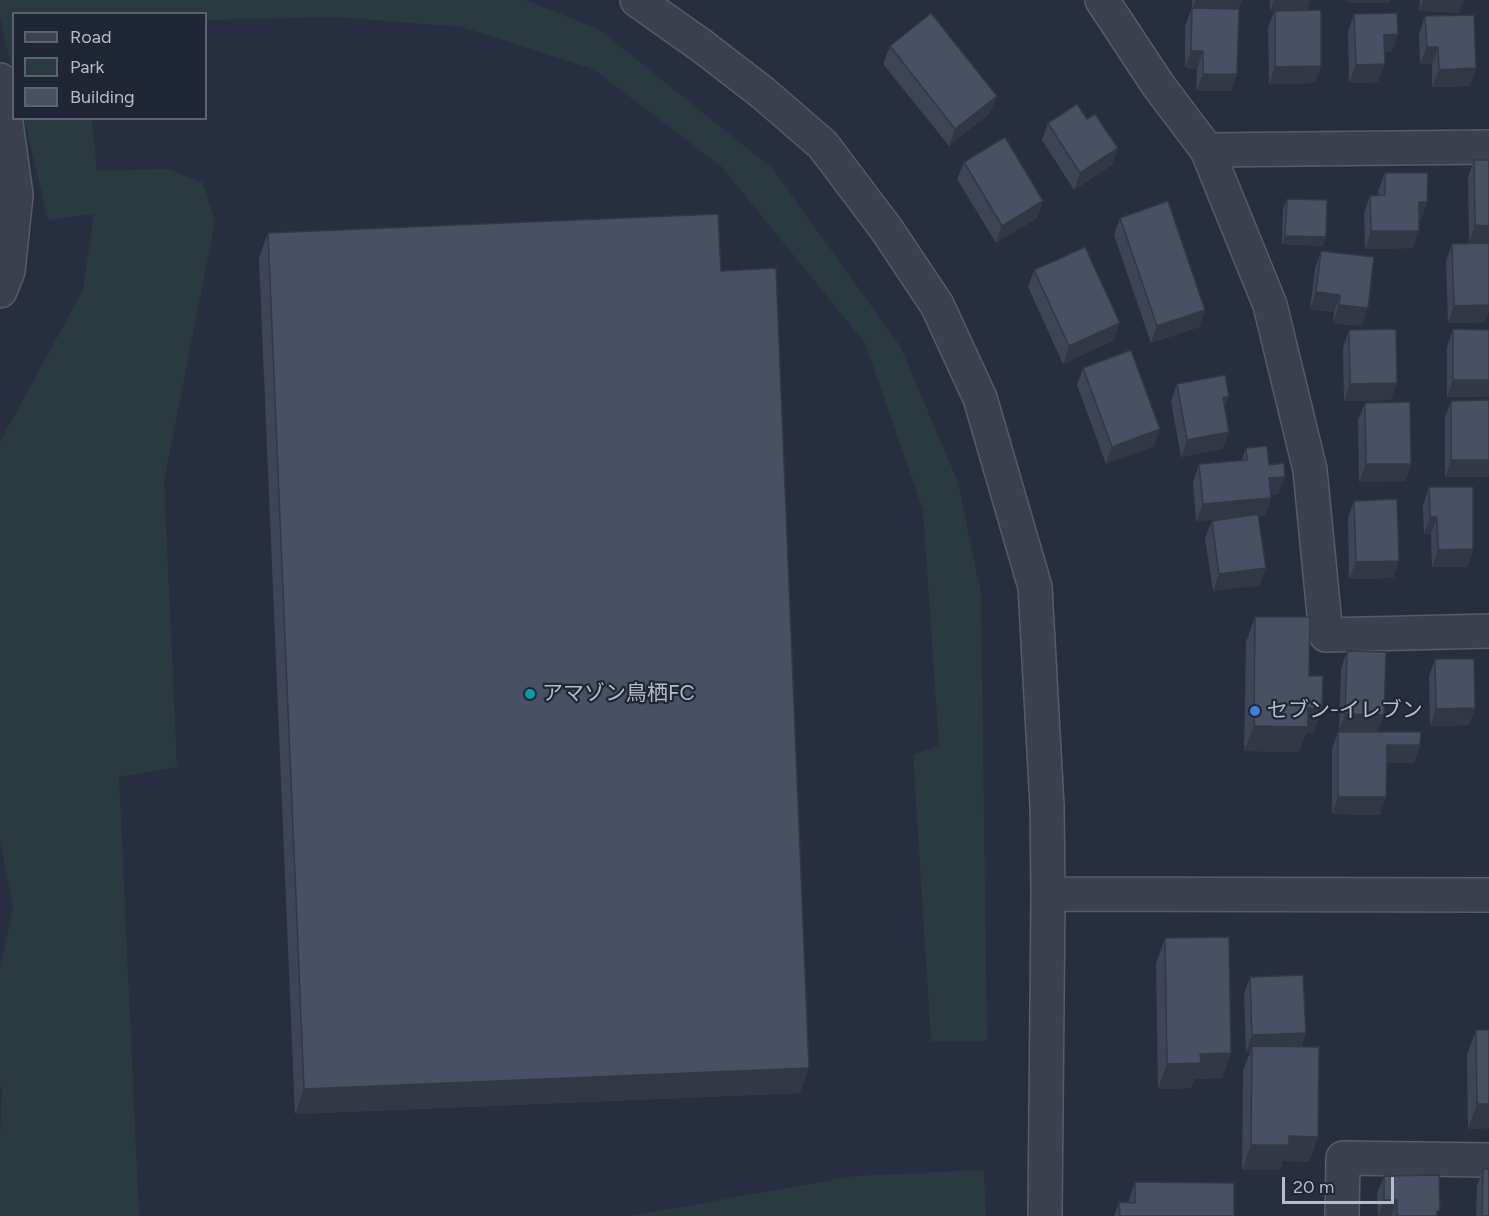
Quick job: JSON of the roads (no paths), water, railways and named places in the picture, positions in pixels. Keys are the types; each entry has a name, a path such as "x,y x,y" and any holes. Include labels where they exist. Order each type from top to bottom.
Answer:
{"street":[{"path":"637,0 720,59 823,145 887,230 937,304 980,398 1035,587 1047,806 1045,1216"},
{"path":"1102,0 1158,85 1207,150 1270,305 1310,470 1326,635 1489,631"},
{"path":"0,80 16,195 8,271 0,291"},
{"path":"1207,150 1489,147"},
{"path":"1048,894 1489,895"},
{"path":"1342,1216 1343,1158 1489,1160"}],"place":[{"name":"アマゾン鳥栖FC","path":"530,694"},
{"name":"セブン-イレブン","path":"1255,711"}]}
